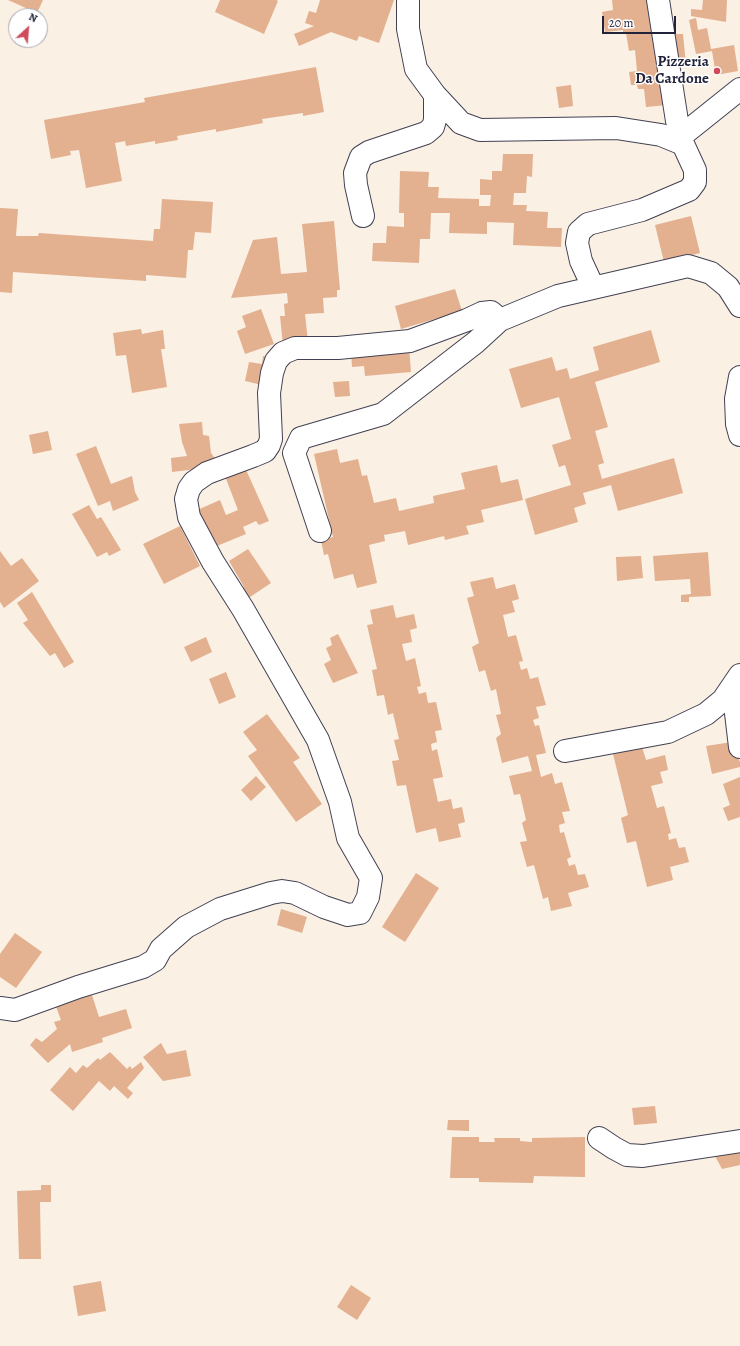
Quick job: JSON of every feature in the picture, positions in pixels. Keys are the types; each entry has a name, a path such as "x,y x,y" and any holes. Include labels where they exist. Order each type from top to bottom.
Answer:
{"street":[{"path":"408,0 408,29 416,69 435,95 461,123 480,130 616,128 661,134 681,141"},
{"path":"592,286 580,261 577,243 579,232 588,224 642,210 689,190 695,182 695,170 681,141 658,0"},
{"path":"681,141 740,89"},
{"path":"363,216 355,173 359,160 369,152 426,133 433,127 435,120 435,95"},
{"path":"320,531 294,453 301,438 383,414 476,342 500,320 558,296 592,286 688,266 711,273 728,287 740,306"},
{"path":"0,1008 15,1010 78,987 143,966 155,960 161,949 186,928 220,909 271,893 282,891 295,892 324,907 348,915 360,912 368,897 371,878 348,838 340,802 318,740 243,609 213,562 189,516 186,499 189,489 194,482 207,473 265,451 269,445 271,439 269,393 272,373 276,360 283,353 295,348 338,348 410,341 482,313 491,312 500,320"},
{"path":"740,377 736,399 737,424 740,435"},
{"path":"565,751 668,732 706,714 723,700 740,674"},
{"path":"740,681 736,713 740,747"},
{"path":"599,1138 627,1155 643,1156 740,1141"}],"building":[{"path":"8,0 43,0 39,8 26,8"},
{"path":"220,0 278,1 264,34 215,12"},
{"path":"320,0 394,0 379,43 359,36 357,41 331,32 299,46 294,34 314,26 305,23 309,11 316,13"},
{"path":"612,0 654,0 667,105 646,107 644,89 638,89 637,85 631,85 629,72 637,71 635,50 629,51 626,33 623,33 623,30 605,32 602,12 613,10"},
{"path":"703,0 727,0 726,22 691,16 691,9 702,10"},
{"path":"696,18 698,30 707,28 711,49 734,45 738,71 716,75 712,51 696,54 689,20"},
{"path":"669,34 683,34 686,65 674,68"},
{"path":"316,67 324,112 303,116 303,113 262,119 263,123 216,132 216,129 177,136 178,140 155,144 155,141 126,146 125,141 115,143 122,181 86,188 79,150 70,151 71,155 51,159 44,120 145,102 144,98"},
{"path":"571,85 573,106 559,108 556,87"},
{"path":"503,154 533,154 532,177 527,176 526,193 514,193 513,205 527,205 526,211 548,212 547,228 562,228 561,247 513,245 514,223 487,222 487,234 449,233 450,213 431,213 430,239 420,239 419,263 372,261 373,243 386,243 387,226 404,227 404,213 399,213 400,171 429,172 428,187 439,187 438,198 479,199 479,206 490,206 491,195 480,195 480,179 492,180 492,171 502,171"},
{"path":"162,199 213,202 211,233 195,232 193,250 188,250 186,278 146,275 146,281 13,272 12,293 0,292 0,208 18,209 16,236 38,236 39,233 153,241 154,229 160,229"},
{"path":"691,216 700,253 664,262 655,225"},
{"path":"334,221 340,290 337,290 337,297 323,298 324,313 305,314 308,342 283,345 280,316 285,316 284,304 288,303 287,293 231,298 253,240 277,237 281,274 307,272 302,224"},
{"path":"455,289 462,311 401,329 395,306"},
{"path":"261,309 274,344 245,354 237,331 246,327 242,316"},
{"path":"141,329 142,334 163,330 165,349 161,349 167,387 132,393 126,355 116,356 113,333"},
{"path":"651,330 660,362 595,382 608,427 595,431 604,463 598,465 602,479 674,458 683,493 618,511 611,485 583,493 586,504 574,508 578,522 535,535 525,499 571,485 565,465 559,467 552,445 571,439 559,397 521,408 509,369 552,357 556,371 567,368 570,379 599,370 593,347"},
{"path":"409,347 411,372 365,376 364,366 352,367 351,351"},
{"path":"263,356 272,357 266,386 245,381 249,362 262,364"},
{"path":"349,381 350,396 335,397 333,382"},
{"path":"202,422 203,435 209,436 211,453 221,466 172,472 171,458 187,456 182,442 179,424"},
{"path":"48,431 52,450 33,454 29,435"},
{"path":"96,446 111,484 132,476 135,492 139,500 113,511 110,501 98,506 76,454"},
{"path":"337,449 340,463 358,459 362,476 367,475 374,503 396,498 399,511 434,503 433,496 465,489 461,473 497,465 501,483 518,479 523,500 481,510 484,522 466,526 469,534 445,540 444,536 408,545 405,531 384,535 385,541 369,545 377,583 357,588 353,574 334,579 328,554 324,555 321,540 333,537 314,454"},
{"path":"243,463 269,521 259,525 256,521 243,527 246,534 212,548 195,511 220,500 226,515 238,510 223,471"},
{"path":"89,505 97,519 101,517 121,550 109,556 107,552 97,557 72,514"},
{"path":"180,526 200,566 164,584 143,544"},
{"path":"248,549 271,583 247,599 240,589 244,587 229,561"},
{"path":"0,551 11,566 22,558 39,581 4,608 0,602"},
{"path":"708,552 711,596 689,597 689,602 681,602 681,595 691,594 690,579 655,581 653,556"},
{"path":"641,556 643,578 617,581 616,557"},
{"path":"493,577 496,589 515,584 519,599 512,601 515,612 503,615 508,637 516,635 523,661 519,662 521,670 527,668 530,679 538,677 546,705 536,707 539,718 533,720 535,726 539,725 546,753 536,755 541,777 552,773 555,784 562,782 570,811 562,812 565,823 559,825 560,833 564,832 571,857 567,859 569,866 575,864 578,875 585,874 589,887 568,893 572,906 551,911 548,897 543,899 534,865 527,867 520,842 527,841 522,823 526,820 520,794 514,795 509,776 532,771 528,756 502,763 496,738 501,734 496,715 501,714 496,689 491,691 485,670 479,672 472,647 479,643 467,598 474,596 470,582"},
{"path":"32,592 74,662 64,668 55,653 50,656 23,623 28,620 17,603"},
{"path":"393,605 396,618 414,614 417,628 410,630 412,642 402,644 406,661 415,658 421,686 417,687 419,694 426,692 428,703 436,702 442,730 435,731 437,742 431,744 432,751 437,749 443,777 433,779 438,802 451,799 453,809 462,807 465,822 458,824 461,837 439,842 436,828 416,833 406,785 397,786 392,761 399,760 394,740 399,739 393,713 388,715 384,695 377,696 372,670 377,669 367,625 373,624 370,610"},
{"path":"338,634 358,673 333,683 324,664 331,660 326,648 332,645 330,638"},
{"path":"206,637 212,652 191,662 184,647"},
{"path":"226,672 236,697 219,704 209,679"},
{"path":"267,714 300,758 293,762 322,804 296,822 248,756 257,750 243,732"},
{"path":"732,742 740,762 740,767 712,774 706,746"},
{"path":"642,747 646,760 665,755 668,770 660,772 663,783 651,786 657,808 664,806 671,833 668,834 669,840 676,838 679,848 685,847 689,862 670,867 673,880 647,887 636,841 627,843 621,818 628,815 613,754"},
{"path":"256,776 266,787 251,801 241,790"},
{"path":"740,777 740,817 728,821 723,808 730,805 723,784"},
{"path":"416,873 439,888 405,942 382,927"},
{"path":"281,909 307,917 302,933 277,925"},
{"path":"15,933 42,952 16,988 0,977 0,954"},
{"path":"91,992 99,1017 126,1009 132,1028 102,1038 103,1042 72,1052 70,1044 48,1063 30,1045 36,1038 42,1042 57,1029 54,1022 61,1020 55,1004"},
{"path":"161,1043 167,1054 186,1050 191,1076 163,1081 143,1057"},
{"path":"110,1052 127,1069 130,1066 132,1069 141,1062 144,1068 127,1088 133,1093 128,1099 114,1086 110,1091 99,1081 73,1111 50,1090 70,1067 76,1073 83,1065 87,1068 98,1058 100,1060"},
{"path":"655,1106 657,1123 634,1125 632,1108"},
{"path":"448,1120 469,1120 469,1131 447,1130"},
{"path":"452,1137 479,1137 479,1142 495,1142 494,1138 520,1138 520,1141 532,1142 532,1138 585,1137 585,1177 534,1176 533,1183 479,1182 479,1178 450,1178"},
{"path":"740,1151 740,1165 722,1169 715,1156"},
{"path":"41,1185 51,1185 51,1202 40,1202 41,1259 19,1259 17,1191 41,1190"},
{"path":"101,1281 106,1311 78,1316 73,1286"},
{"path":"351,1285 371,1298 357,1320 337,1307"}],"place":[{"name":"Pizzeria Da Cardone","path":"717,71"}]}
